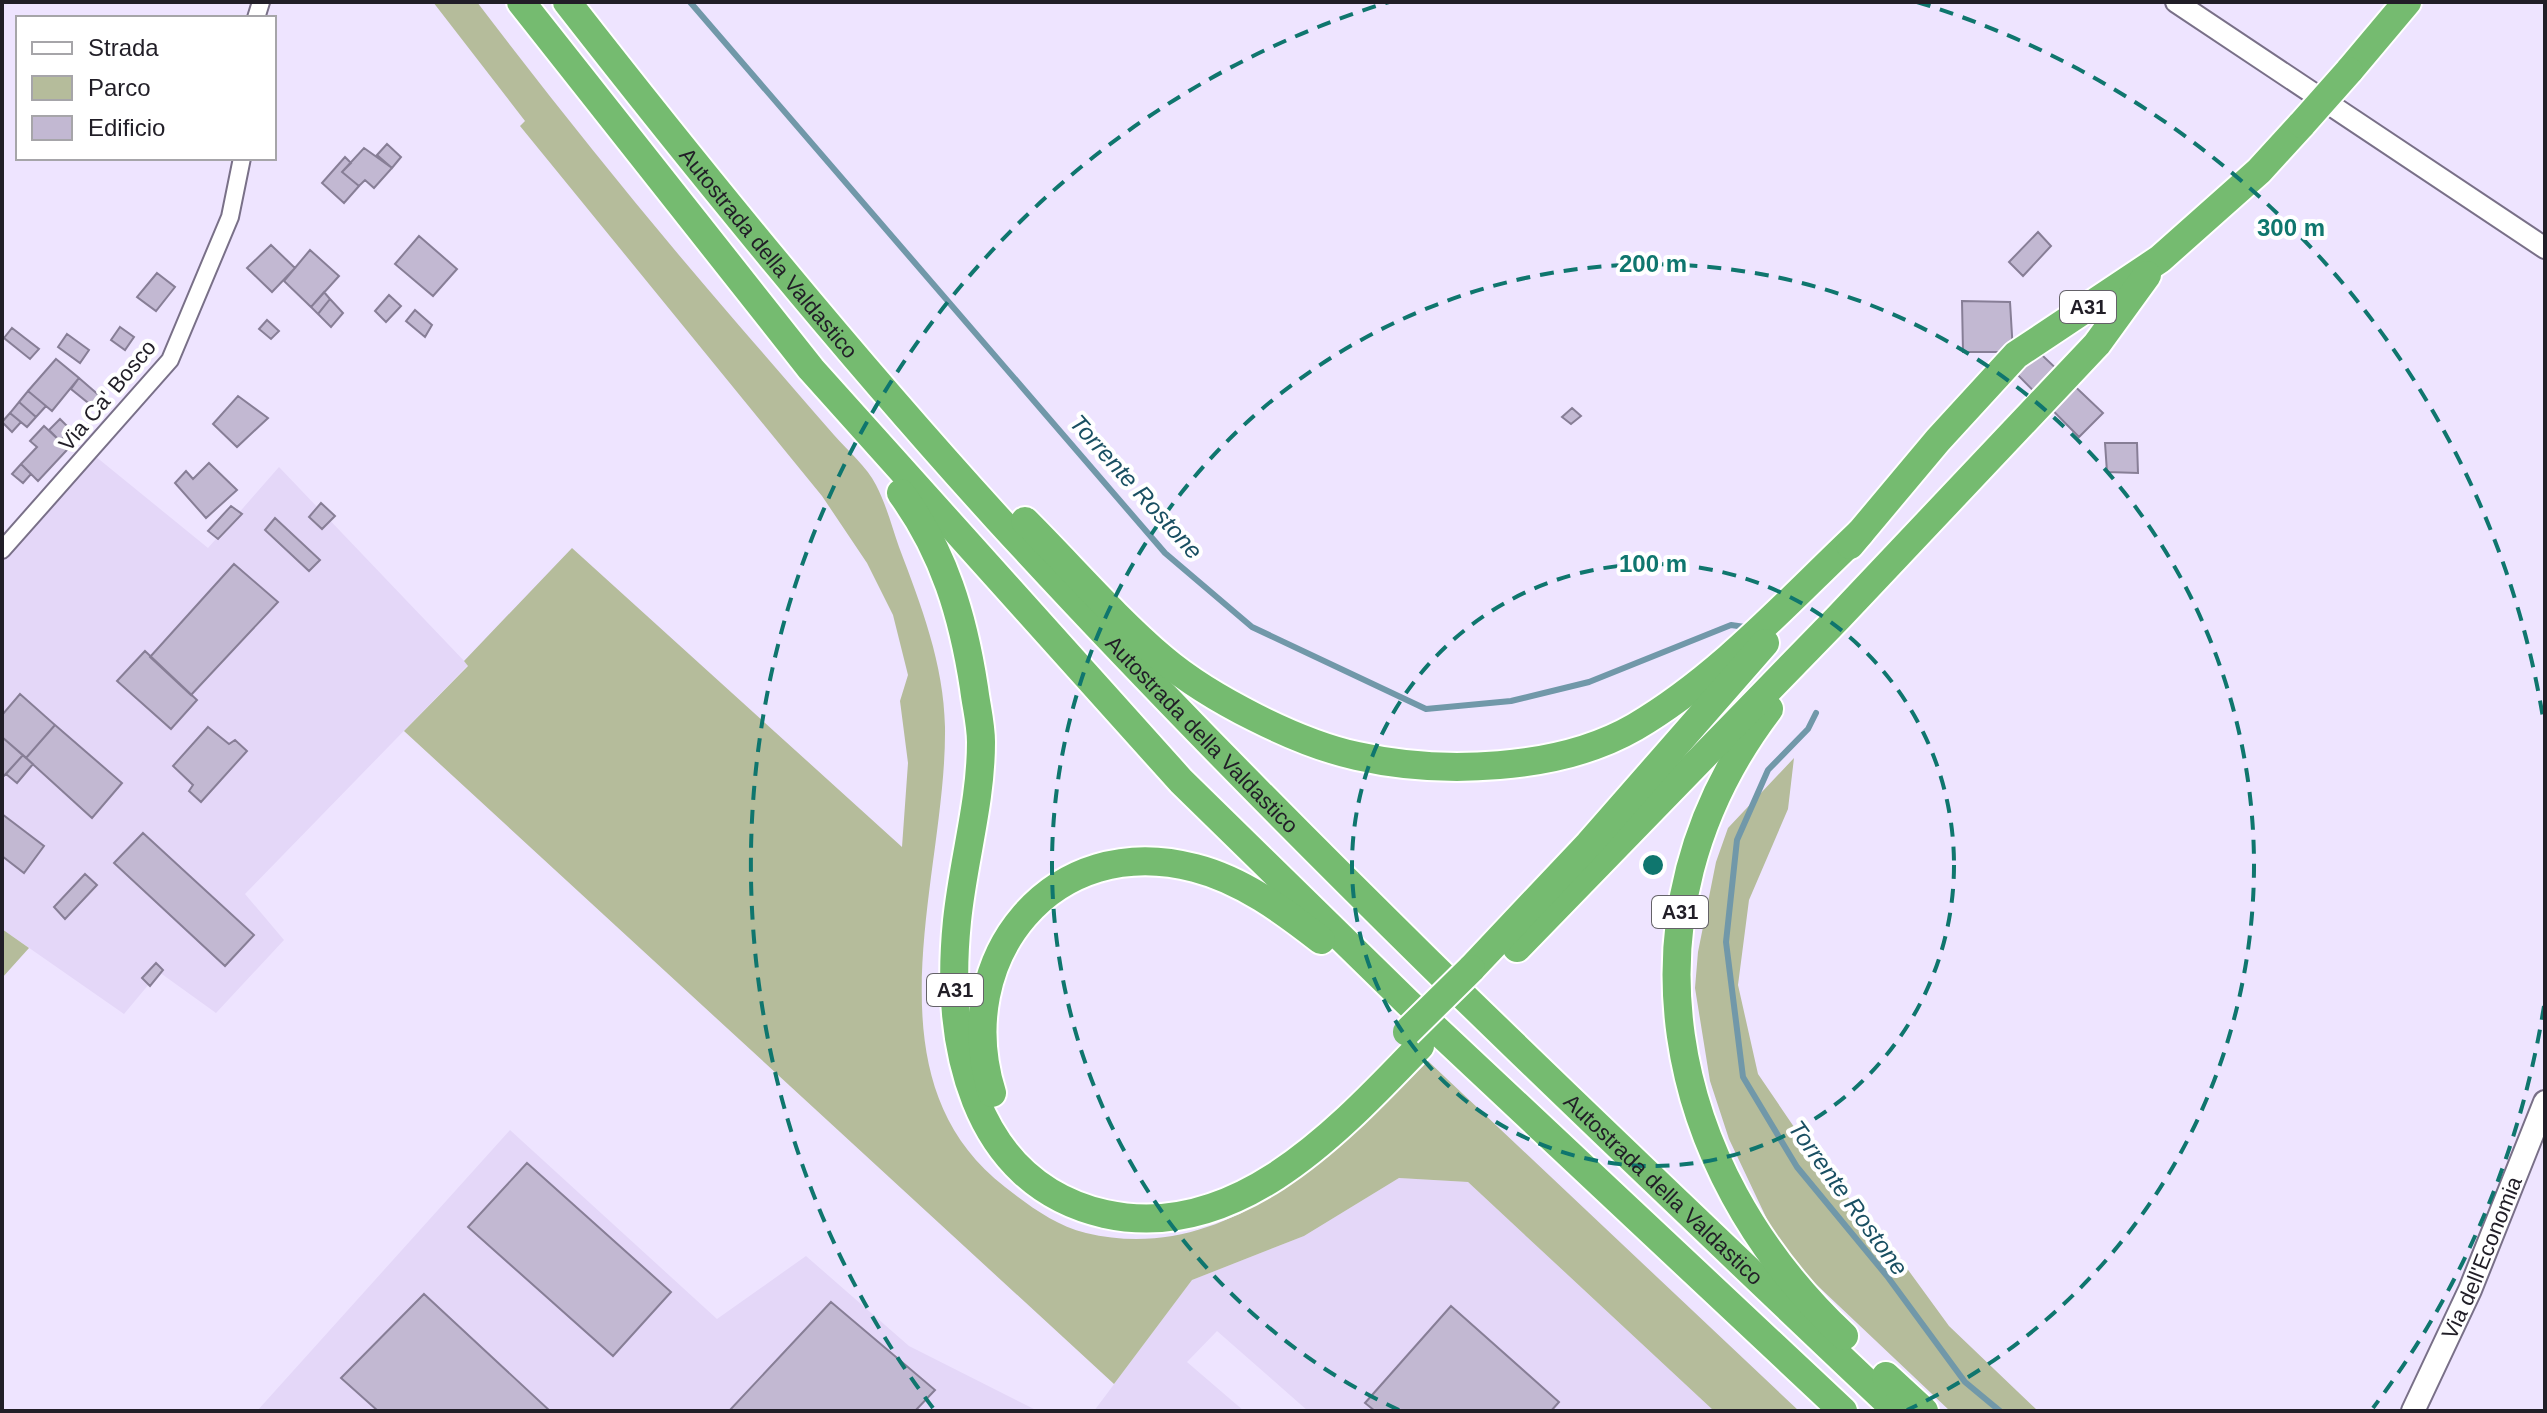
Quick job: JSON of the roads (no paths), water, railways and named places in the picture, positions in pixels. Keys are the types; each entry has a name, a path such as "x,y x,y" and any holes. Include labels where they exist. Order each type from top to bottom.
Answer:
{"highway":[{"name":"Autostrada della Valdastico","path":"521,2 811,369 1181,781 1407,1002 1843,1411"},
{"name":"Autostrada della Valdastico","path":"567,2 832,330 996,517 1285,820 1542,1075 1897,1411"},
{"name":"A31","path":"1476,976 1938,440 2016,355 2160,259 2259,171 2407,2"},
{"name":"A31","path":"811,369 923,523 951,580 969,653 981,740 975,825 957,921 955,1007 958,1040 971,1090 988,1130 1014,1165 1031,1181 1091,1210 1122,1217 1164,1218 1209,1207 1255,1189 1302,1160 1476,976 1838,618 2097,344 2160,259"},
{"name":"A31","path":"832,330 1164,660 1294,736 1356,756 1418,765 1484,766 1527,762 1570,753 1633,728 1686,691 1738,648 1860,533"},
{"name":"A31","path":"1838,618 1753,730 1724,777 1702,826 1689,863 1679,920 1676,986 1680,1026 1686,1067 1706,1137 1756,1236 1834,1327 1924,1411"},
{"name":"A31","path":"1407,1002 1293,918 1247,890 1194,867 1150,862 1086,872 1048,894 1030,909 1000,950 987,985 980,1019 983,1060 1005,1125 1042,1164 1074,1183 1112,1196 1166,1200 1214,1189 1262,1166 1318,1123 1414,1039"}],"main road":[{"name":"Via dell'Economia","path":"2413,1411 2470,1290 2545,1102"}],"street":[{"path":"2176,2 2545,248"},
{"name":"Via Ca' Bosco","path":"2,550 170,360 230,217 242,160"}],"waterway":[{"name":"Torrente Rostone","path":"690,2 1165,553 1252,627 1426,709 1511,701 1589,682 1731,625 1745,627"},
{"name":"Torrente Rostone","path":"1816,713 1808,729 1768,770 1737,840 1726,942 1743,1077 1797,1167 1887,1276 1965,1382 2000,1411"}]}
